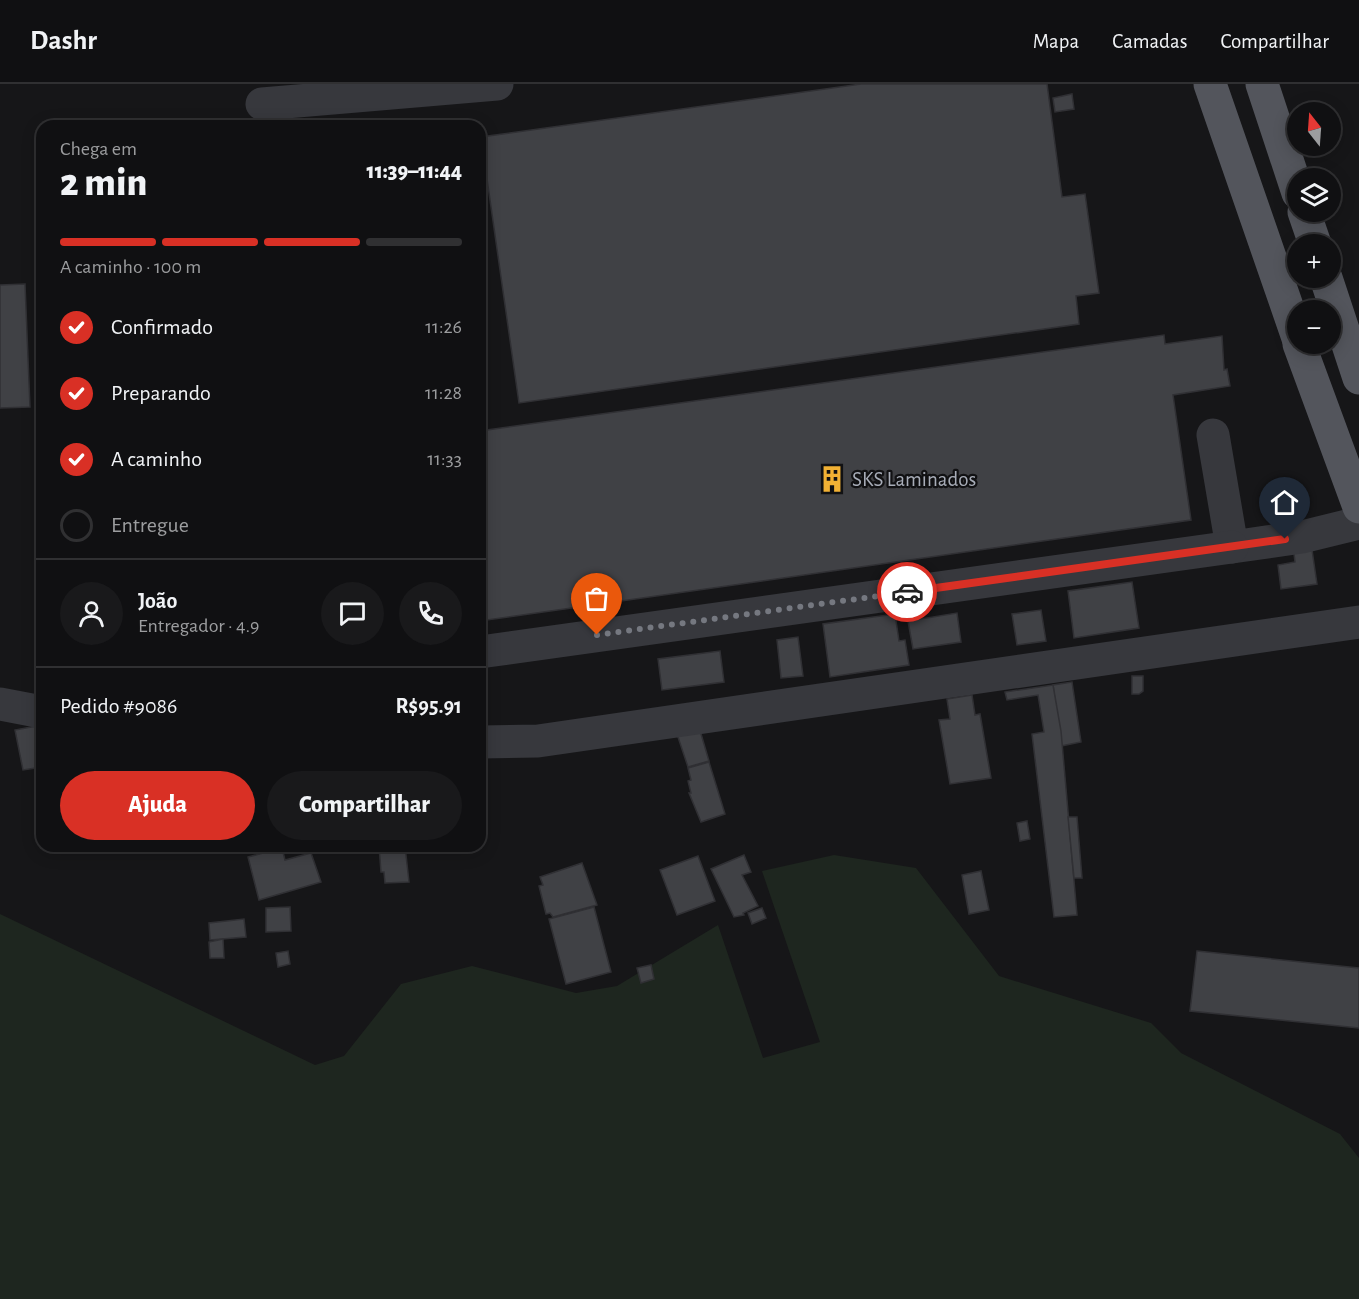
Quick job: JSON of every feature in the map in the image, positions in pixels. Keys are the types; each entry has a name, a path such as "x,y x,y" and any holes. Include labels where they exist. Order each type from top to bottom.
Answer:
{"main road":[{"path":"1210,84 1287,306"},
{"path":"1262,84 1290,168"},
{"path":"1329,288 1359,378"},
{"path":"1303,354 1359,507"}],"lane":[{"path":"261,104 497,84"},
{"path":"1212,435 1232,547"},
{"path":"486,651 1302,537 1359,522"},
{"path":"486,742 538,741 1359,622"},
{"path":"0,704 36,711"}],"shaded area":[{"path":"834,855 916,868 999,976 1151,1023 1181,1053 1340,1134 1359,1158 1359,1299 0,1299 0,914 315,1065 344,1056 401,984 472,966 576,993 617,986 718,925 763,1058 820,1042 762,871"}],"building":[{"path":"861,84 1047,84 1062,197 1085,194 1099,293 1076,296 1079,324 519,403 486,172 486,136"},
{"path":"1072,94 1074,109 1055,112 1053,98"},
{"path":"25,284 30,407 0,408 0,285"},
{"name":"SKS Laminados","path":"1164,335 1165,344 1222,336 1224,370 1227,369 1230,386 1173,395 1191,520 486,620 486,430"},
{"path":"1311,543 1317,584 1281,589 1278,565 1295,562 1293,545"},
{"path":"1132,582 1139,628 1074,638 1068,591"},
{"path":"1041,610 1046,641 1017,645 1012,614"},
{"path":"957,613 961,642 913,649 908,621"},
{"path":"895,614 899,641 905,640 909,665 830,677 823,624"},
{"path":"798,637 803,676 781,678 777,640"},
{"path":"720,651 724,682 662,690 658,659"},
{"path":"1132,676 1143,676 1143,691 1139,694 1132,694"},
{"path":"1072,682 1081,742 1061,746 1053,685"},
{"path":"1053,685 1061,731 1077,915 1054,917 1032,734 1044,732 1038,695 1007,700 1005,692"},
{"path":"972,695 975,715 980,714 991,778 950,784 939,720 950,719 947,699"},
{"path":"36,726 36,768 23,770 15,730"},
{"path":"699,727 709,761 688,767 677,734"},
{"path":"709,762 725,814 701,822 689,793 691,793 688,781 691,780 688,768"},
{"path":"1068,817 1077,817 1082,878 1074,878"},
{"path":"1027,821 1030,839 1020,841 1017,823"},
{"path":"267,852 283,852 285,860 311,853 321,882 259,900 248,857"},
{"path":"379,852 406,852 409,882 385,883 384,872 381,872"},
{"path":"744,855 751,872 742,875 758,906 743,913 744,915 734,917 711,869"},
{"path":"698,856 715,901 677,915 660,870"},
{"path":"582,863 597,905 553,917 550,913 546,914 539,886 543,885 540,877"},
{"path":"981,871 989,910 969,914 962,875"},
{"path":"290,907 291,931 266,932 266,908"},
{"path":"594,907 611,972 566,984 549,919"},
{"path":"762,908 766,918 752,924 748,913"},
{"path":"244,919 246,937 210,940 209,923"},
{"path":"223,939 224,958 210,958 209,942"},
{"path":"288,951 290,964 278,967 276,953"},
{"path":"1197,951 1359,968 1359,1028 1190,1011"},
{"path":"651,965 654,979 641,983 637,968"}],"way so far":[{"path":"597,635 907,592"}],"place":[{"name":"SKS Laminados","path":"832,479"}],"route":[{"path":"907,592 1285,539"}]}
